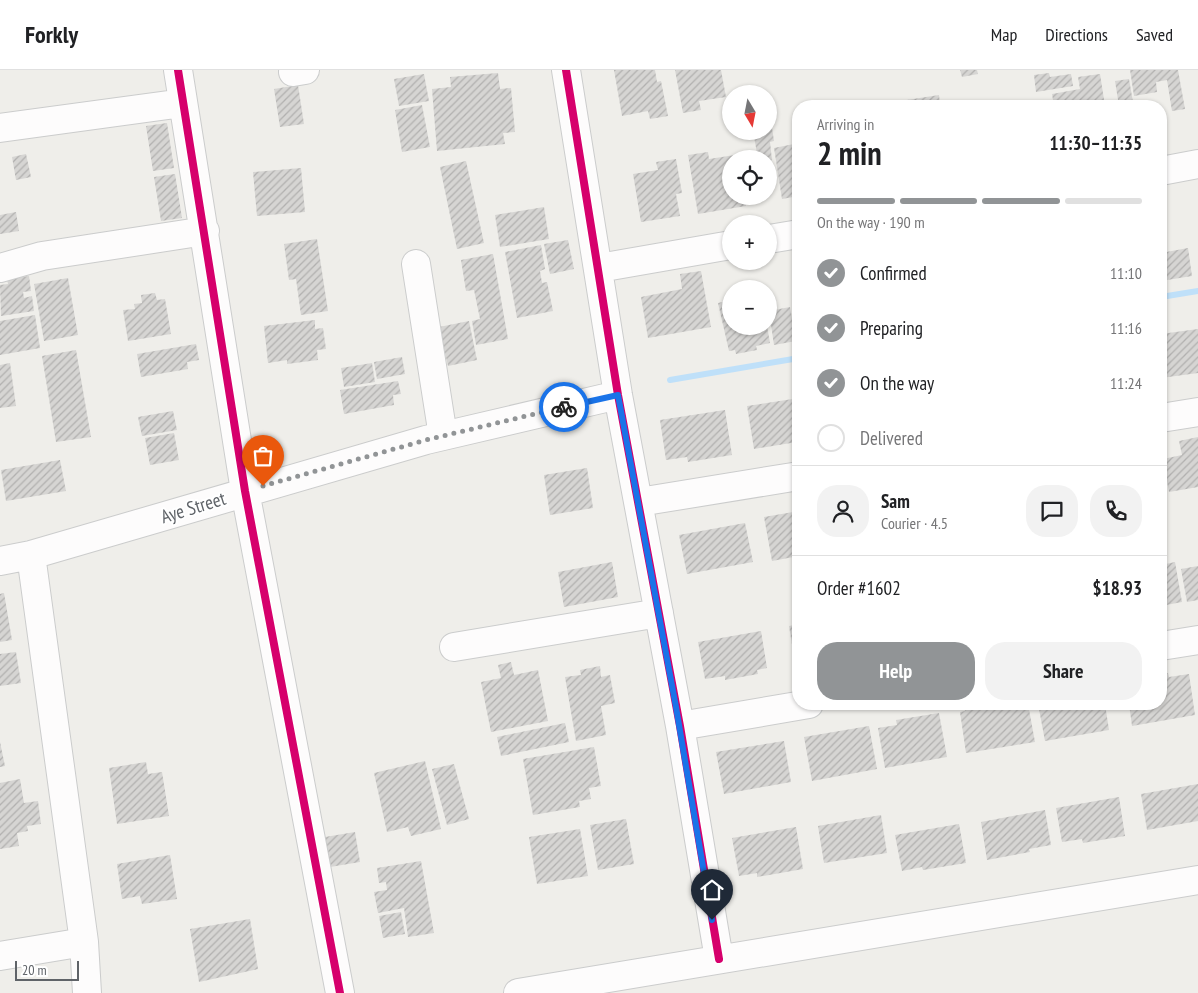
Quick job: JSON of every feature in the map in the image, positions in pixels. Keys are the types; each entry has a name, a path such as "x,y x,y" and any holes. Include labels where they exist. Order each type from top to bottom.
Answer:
{"street":[{"path":"178,70 245,491 340,993"},
{"path":"566,70 618,395 680,726 719,959"},
{"path":"0,128 183,103"},
{"path":"1167,169 1198,164"},
{"path":"0,268 42,256 205,231"},
{"path":"777,238 792,235"},
{"path":"599,268 722,247"},
{"path":"416,264 443,436"},
{"name":"Aye Street","path":"0,562 31,555 245,491 443,436 618,395"},
{"path":"1167,417 1198,412"},
{"path":"639,502 792,477"},
{"path":"31,555 84,942 86,993"},
{"path":"454,647 659,613"},
{"path":"1167,645 1198,640"},
{"path":"680,726 792,707"},
{"path":"518,993 1198,880"},
{"path":"0,956 84,942"}],"building":[{"path":"614,70 655,70 657,82 661,81 668,116 650,119 648,111 622,116"},
{"path":"675,70 721,70 724,85 722,85 722,98 699,101 701,110 683,113"},
{"path":"960,70 977,70 978,74 962,77"},
{"path":"1130,70 1178,70 1185,109 1172,111 1167,80 1156,82 1157,92 1134,96"},
{"path":"498,73 500,89 511,88 515,132 503,133 505,144 437,151 432,89 451,87 450,77"},
{"path":"1049,73 1050,77 1071,74 1073,86 1036,92 1034,75"},
{"path":"424,74 429,101 399,106 394,79"},
{"path":"1100,74 1104,100 1053,100 1052,94 1080,89 1078,77"},
{"path":"1129,79 1133,100 1118,100 1115,81"},
{"path":"298,85 304,124 280,127 274,89"},
{"path":"939,95 940,100 907,100"},
{"path":"422,105 430,147 402,152 395,110"},
{"path":"167,123 174,168 153,171 146,126"},
{"path":"755,140 774,140 770,142 771,150 756,150"},
{"path":"792,144 792,197 782,199 777,167 777,150 774,148"},
{"path":"708,152 709,159 722,157 722,205 746,206 698,214 688,155"},
{"path":"26,154 31,177 16,180 12,157"},
{"path":"676,159 682,193 676,194 680,216 641,222 633,174 658,170 656,162"},
{"path":"466,161 484,243 457,249 440,167"},
{"path":"301,168 305,212 257,216 253,172"},
{"path":"175,174 182,218 161,221 154,177"},
{"path":"544,207 549,239 500,247 495,215"},
{"path":"16,212 19,231 0,234 0,215"},
{"path":"317,239 328,311 301,315 296,279 289,280 284,244"},
{"path":"568,240 574,269 550,274 544,244"},
{"path":"541,245 545,269 540,271 542,283 547,282 553,311 517,318 505,252"},
{"path":"1188,248 1192,276 1167,280 1167,252"},
{"path":"493,254 508,339 476,345 472,321 480,319 474,290 466,291 461,260"},
{"path":"701,271 711,327 648,338 641,297 682,289 680,274"},
{"path":"29,276 31,291 23,292 24,298 32,296 34,311 1,316 0,285 8,284 7,279"},
{"path":"68,278 78,335 44,341 34,284"},
{"path":"155,293 157,300 165,299 171,334 128,341 123,310 135,309 134,304 142,303 141,295"},
{"path":"722,302 722,320 718,303"},
{"path":"790,307 792,342 774,345 773,335 777,335 777,309"},
{"path":"35,315 40,348 0,355 0,321"},
{"path":"315,320 315,329 323,328 326,349 317,350 318,360 287,364 287,360 268,363 264,326"},
{"path":"469,321 477,360 448,366 439,327"},
{"path":"1198,329 1198,373 1167,377 1167,333"},
{"path":"725,335 769,335 770,343 756,346 757,350 736,354 735,350 729,351"},
{"path":"196,344 199,360 187,362 188,369 141,377 137,354"},
{"path":"76,350 91,437 56,442 42,356"},
{"path":"402,357 405,374 377,379 374,362"},
{"path":"10,363 16,406 0,408 0,365"},
{"path":"372,363 375,382 344,387 341,368"},
{"path":"398,381 401,394 393,395 394,405 344,414 340,390"},
{"path":"792,399 792,443 754,449 747,406"},
{"path":"725,410 732,455 688,462 687,457 666,460 660,420"},
{"path":"173,411 177,430 142,436 138,417"},
{"path":"174,433 179,460 150,465 145,438"},
{"path":"1198,437 1198,487 1169,492 1167,458 1182,455 1179,441"},
{"path":"60,460 66,491 6,501 1,470"},
{"path":"587,468 593,508 550,515 544,475"},
{"path":"792,512 792,557 772,561 764,517"},
{"path":"745,523 753,562 687,574 679,535"},
{"path":"612,562 618,597 564,607 558,572"},
{"path":"1175,562 1182,602 1167,605 1167,564"},
{"path":"1198,566 1198,600 1187,602 1181,569"},
{"path":"4,593 12,640 0,642 0,594"},
{"path":"792,625 792,644 789,626"},
{"path":"761,631 767,668 757,670 758,674 725,680 725,676 705,679 698,642"},
{"path":"16,652 21,683 0,686 0,654"},
{"path":"511,662 514,675 538,670 548,721 491,732 481,682 501,678 498,665"},
{"path":"600,666 601,677 610,675 615,703 601,706 606,735 576,741 565,677 581,675 580,670"},
{"path":"1167,673 1169,677 1189,674 1195,715 1132,726 1130,710 1167,710"},
{"path":"1029,710 1035,742 966,753 960,712"},
{"path":"1039,710 1106,710 1109,730 1045,741"},
{"path":"939,713 947,757 885,768 878,728 897,725 896,720"},
{"path":"565,723 569,742 501,756 497,737"},
{"path":"869,726 877,769 812,781 804,737"},
{"path":"784,741 791,782 724,794 716,752"},
{"path":"0,742 5,766 0,767"},
{"path":"594,747 601,786 589,788 591,799 579,801 580,807 533,815 523,759"},
{"path":"425,761 441,829 411,836 408,827 387,832 374,773"},
{"path":"146,762 148,774 162,772 169,816 117,824 109,768"},
{"path":"454,764 469,819 447,825 432,769"},
{"path":"20,779 24,803 38,801 41,824 27,826 28,831 17,833 19,846 0,849 0,783"},
{"path":"1198,784 1198,821 1147,830 1141,794"},
{"path":"1119,797 1125,836 1083,843 1082,839 1062,842 1056,808"},
{"path":"1045,810 1051,845 1029,849 1030,852 987,860 981,822"},
{"path":"881,815 887,853 824,863 818,826"},
{"path":"626,819 634,864 598,870 590,825"},
{"path":"959,824 966,863 923,870 922,867 902,871 895,835"},
{"path":"796,827 803,869 757,877 757,873 739,876 732,838"},
{"path":"580,829 588,876 537,884 529,837"},
{"path":"355,832 360,862 330,867 325,837"},
{"path":"170,855 177,899 142,904 140,896 122,899 117,864"},
{"path":"421,861 434,933 408,937 404,908 378,913 374,892 387,890 386,882 379,883 377,868"},
{"path":"401,912 405,934 383,938 379,916"},
{"path":"250,919 258,969 199,982 190,929"}],"waterway":[{"path":"1167,296 1198,291"},
{"path":"670,380 792,359"}],"cycle path":[{"path":"178,70 245,491 340,993"},
{"path":"566,70 618,395 680,726 719,959"}],"way so far":[{"path":"263,486 426,440 564,407"}],"route":[{"path":"564,407 618,395 676,707 712,920"}]}
